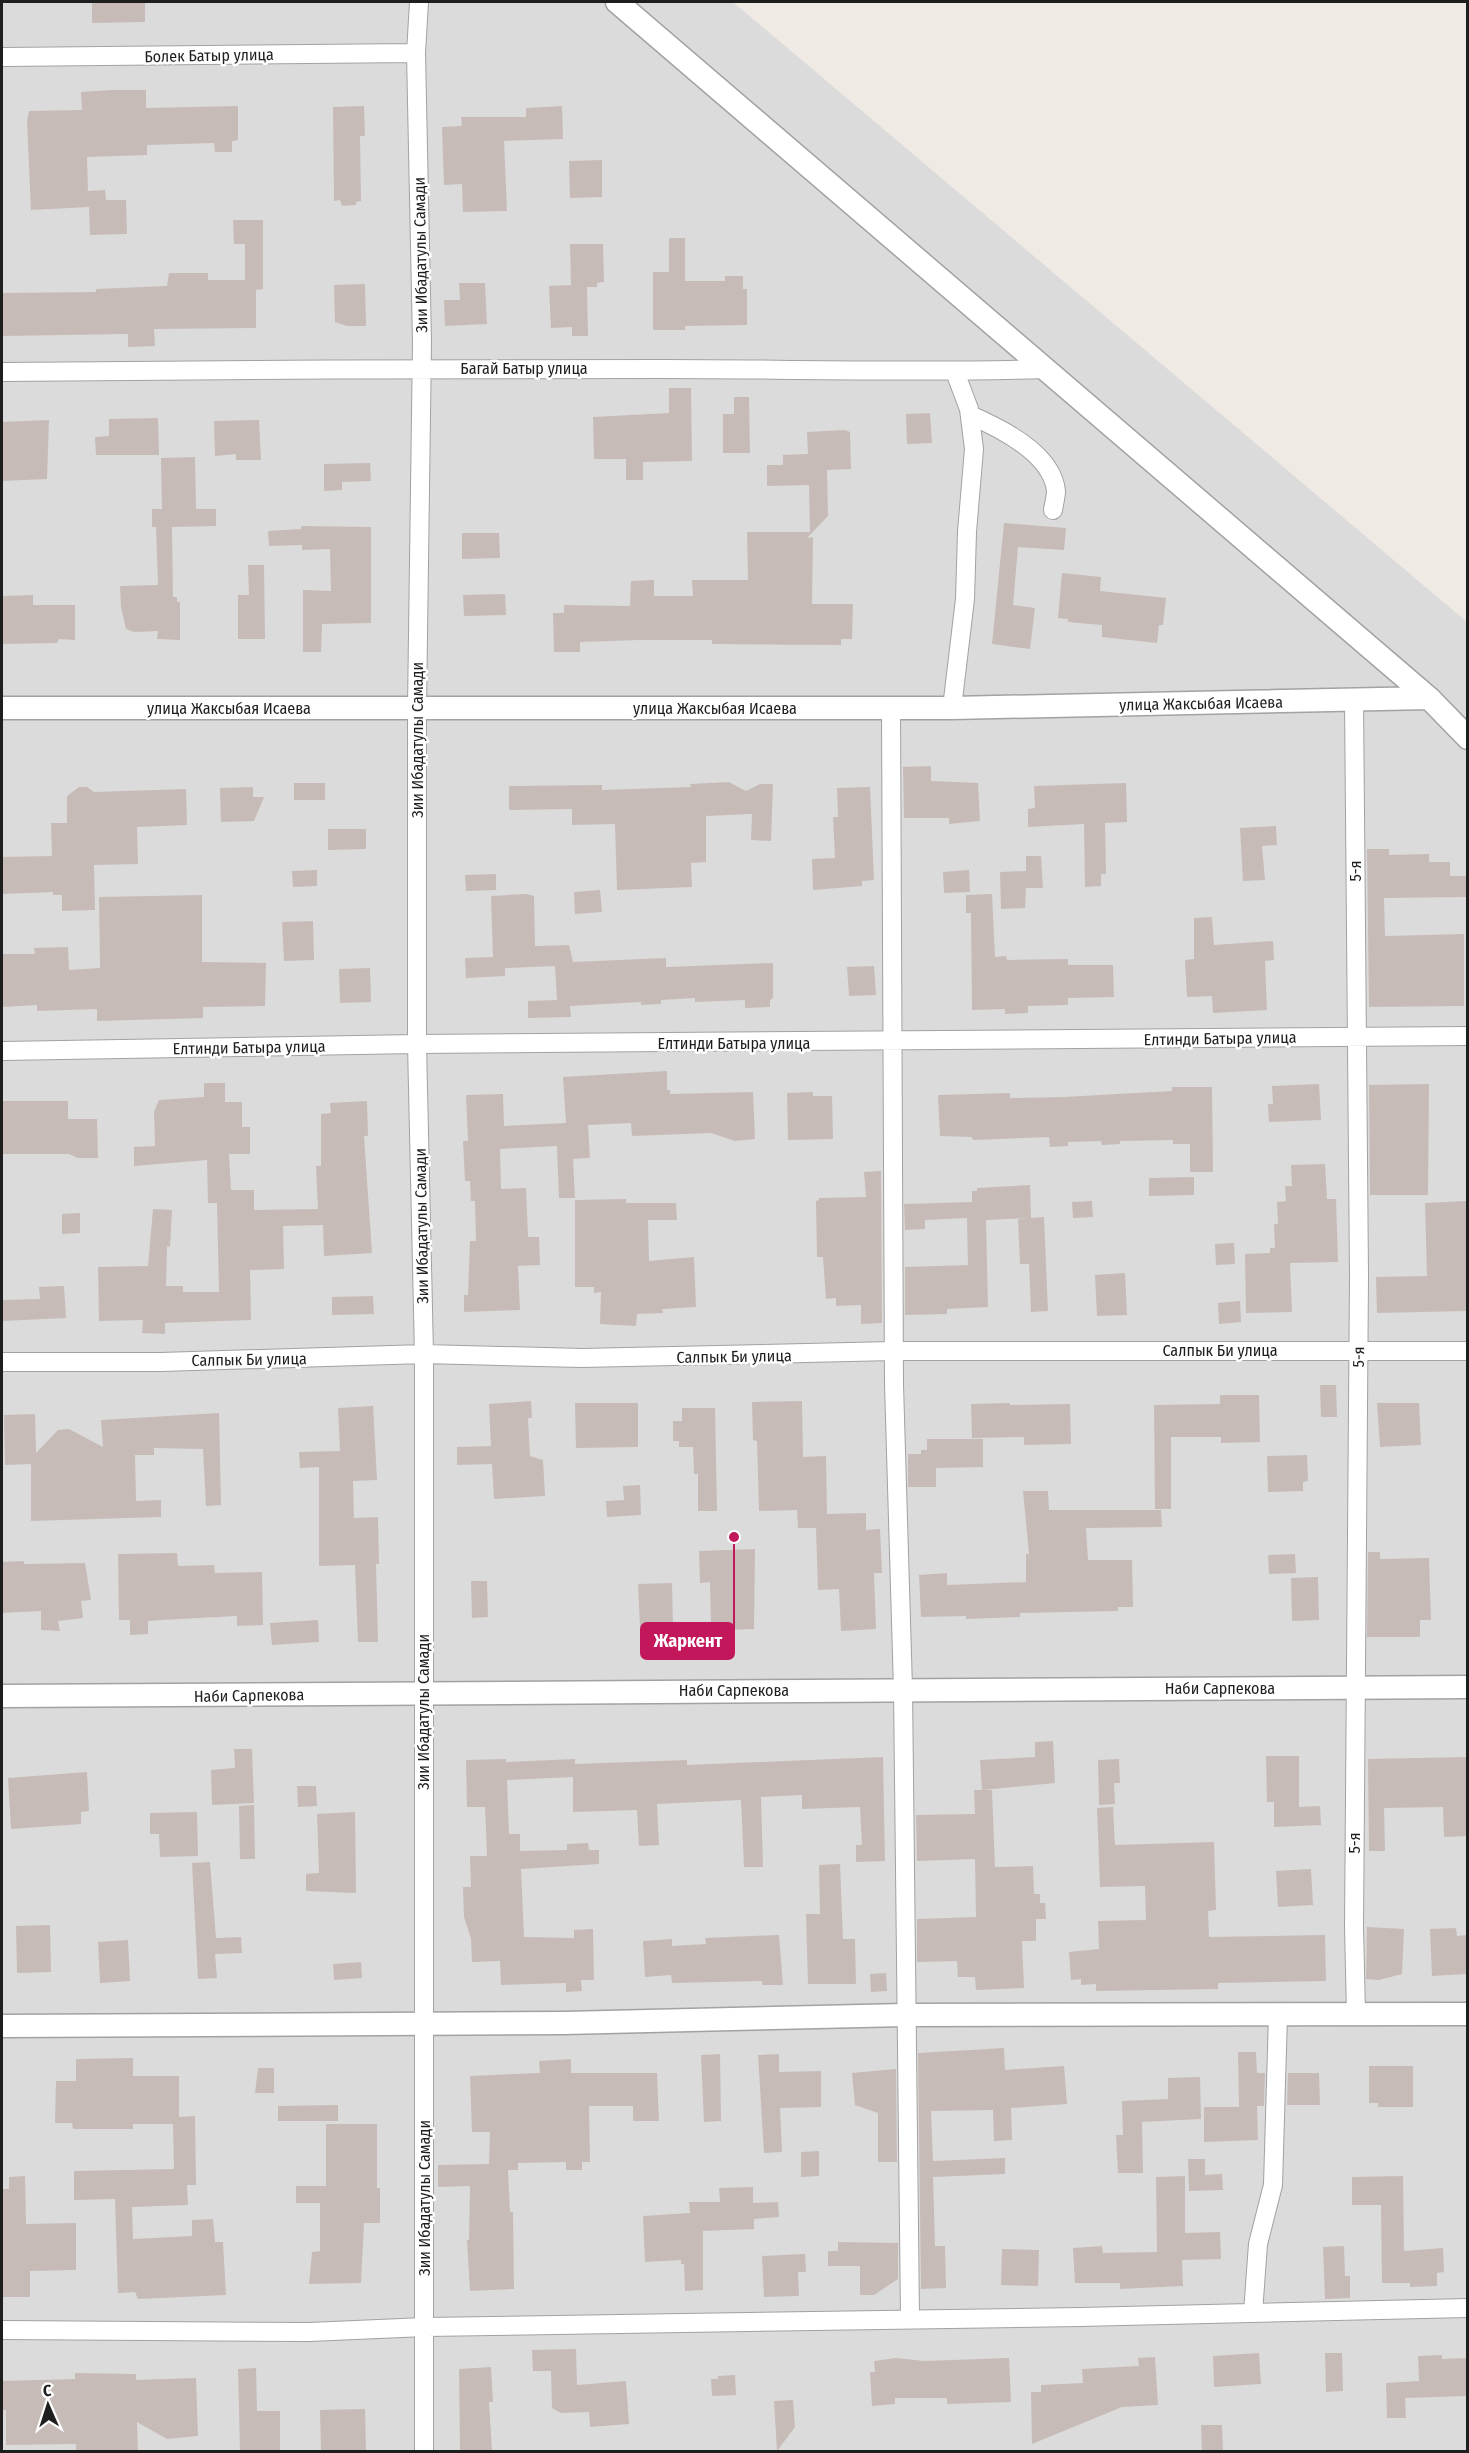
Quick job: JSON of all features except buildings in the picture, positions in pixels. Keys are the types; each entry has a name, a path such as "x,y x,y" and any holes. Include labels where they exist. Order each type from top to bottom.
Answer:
{"street":[{"name":"Зии Ибадатулы Самади","path":"419,2 416,53 422,342 417,708 417,1044 424,1354 422,2025 424,2451"},
{"path":"617,2 1429,698 1467,738"},
{"name":"Болек Батыр улица","path":"2,57 416,53"},
{"name":"Багай Батыр улица","path":"2,372 420,368 798,369 955,372 1046,369"},
{"path":"952,708 966,599 967,532 974,449 970,415 955,372"},
{"path":"970,415 1001,431 1041,462 1050,472 1056,490 1053,510"},
{"name":"улица Жаксыбая Исаева","path":"2,708 952,708 1429,698"},
{"name":"5-я","path":"1354,699 1358,1350 1355,1686 1356,2014"},
{"path":"891,708 894,1351 903,1689 910,2318"},
{"name":"Елтинди Батыра улица","path":"2,1051 417,1044 1467,1036"},
{"name":"Салпык Би улица","path":"2,1362 161,1362 424,1354 582,1358 894,1351 1467,1351"},
{"name":"Наби Сарпекова","path":"2,1696 1467,1687"},
{"path":"2,2026 422,2025 905,2015 1467,2014"},
{"path":"1253,2313 1258,2244 1273,2185 1278,2015"},
{"path":"2,2330 309,2332 425,2327 1467,2308"}],"shaded area":[{"path":"2,2 733,2 1467,622 1467,2451 2,2452"}],"place":[{"name":"Жаркент","path":"734,1537"}]}
